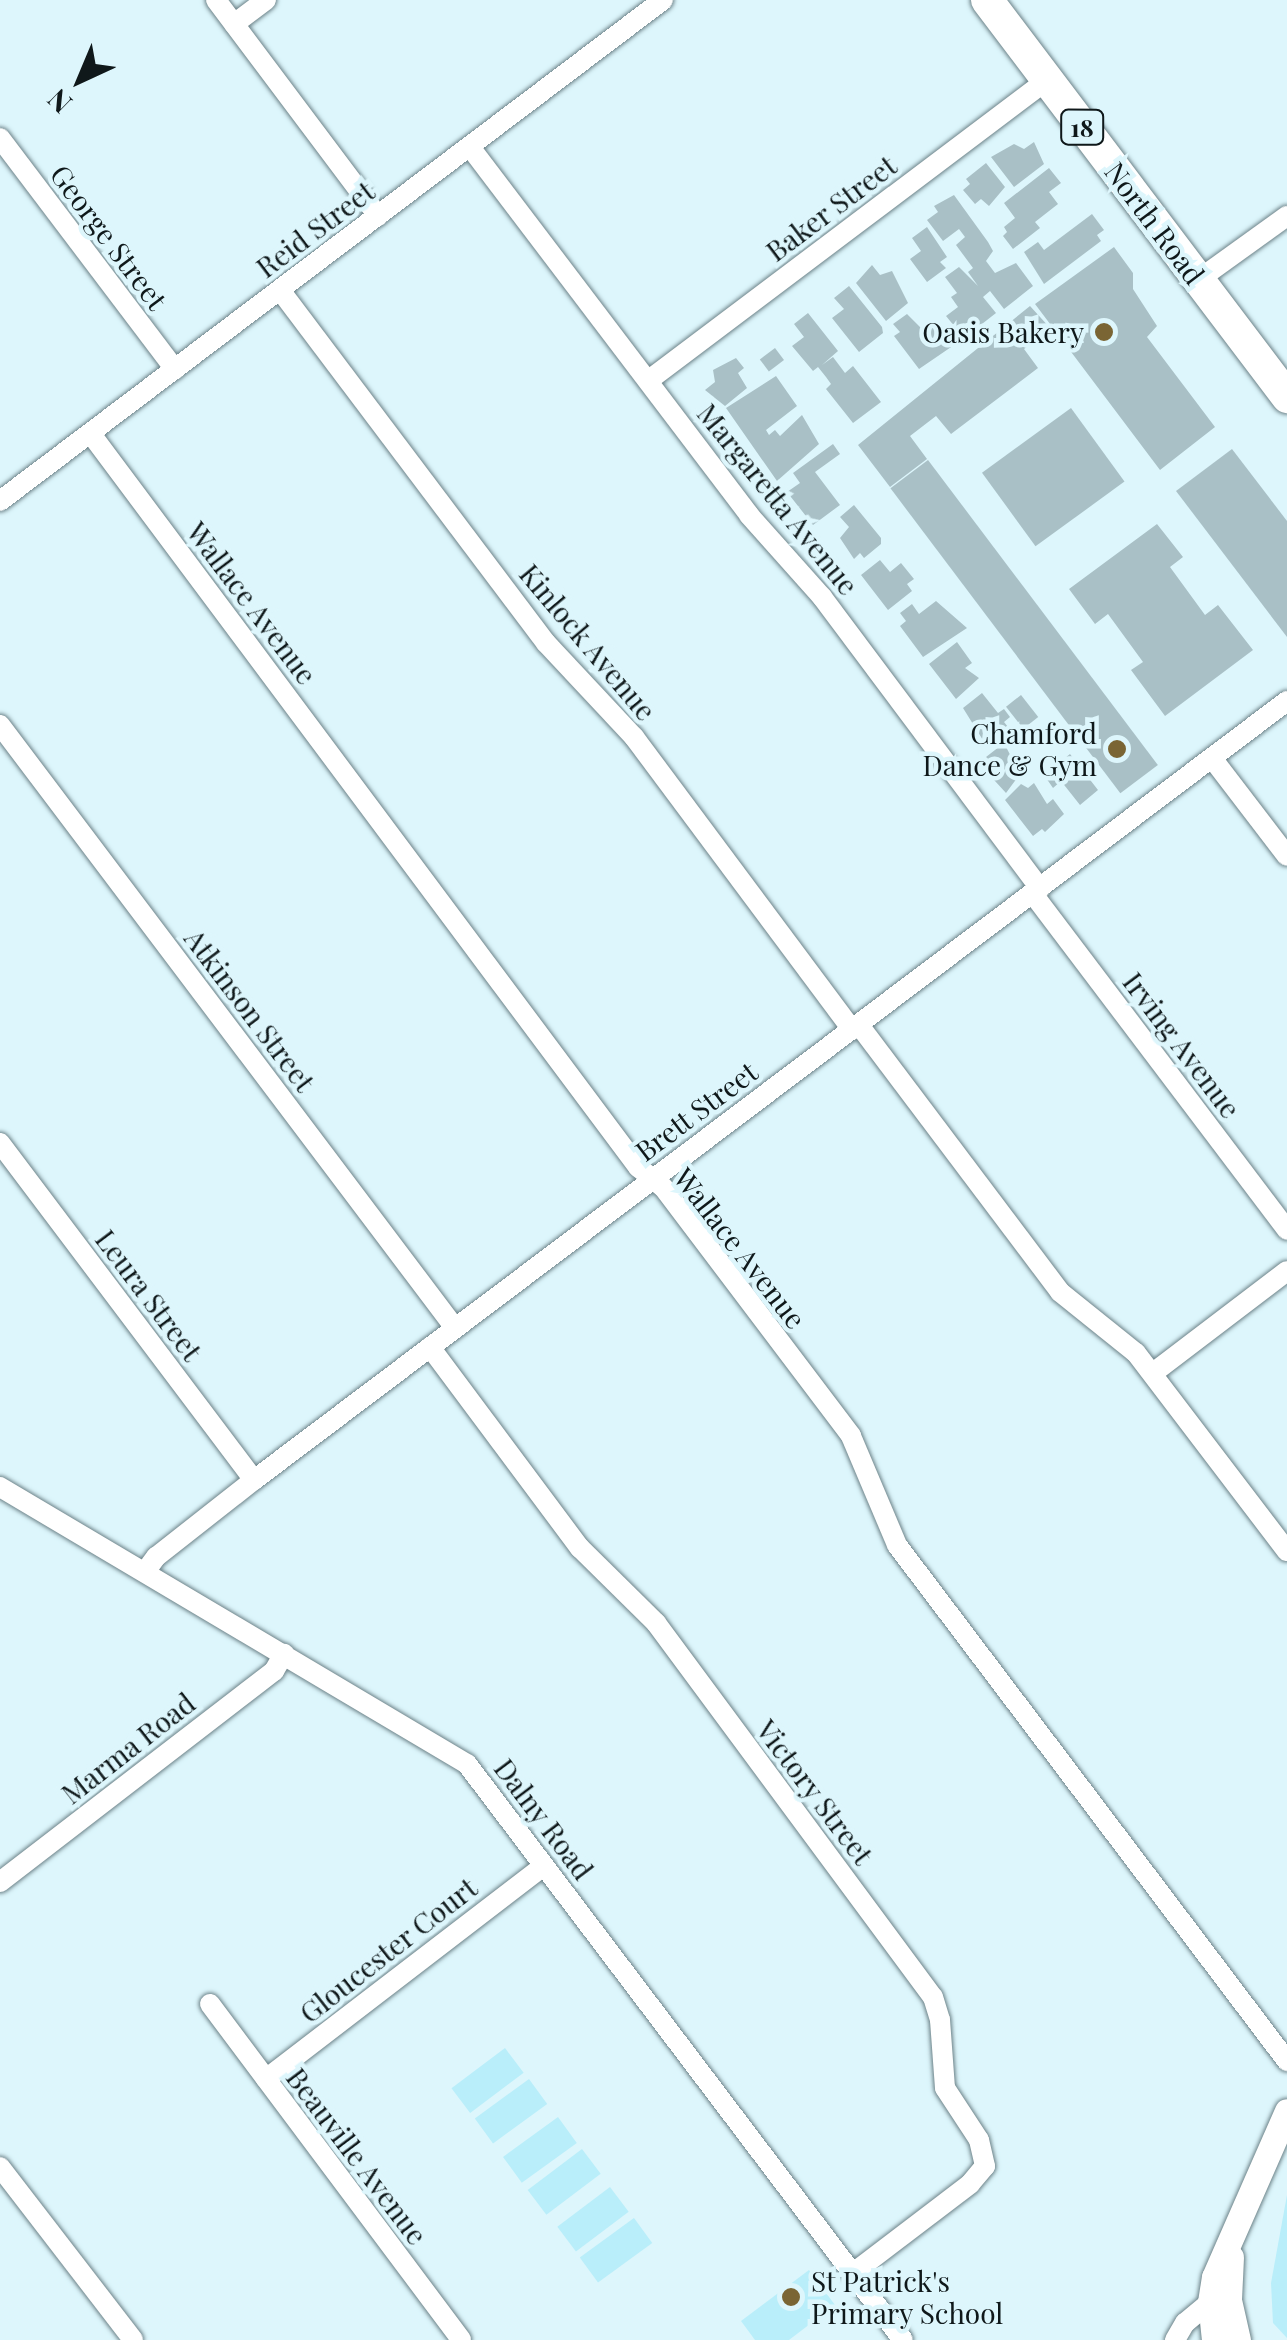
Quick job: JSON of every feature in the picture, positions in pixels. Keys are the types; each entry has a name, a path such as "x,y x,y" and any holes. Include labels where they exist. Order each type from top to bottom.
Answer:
{"highway":[{"name":"North Road","path":"987,0 1287,397"}],"street":[{"path":"216,0 378,216"},
{"path":"234,24 266,0"},
{"name":"Reid Street","path":"0,502 663,0"},
{"name":"Baker Street","path":"649,380 1047,80"},
{"name":"George Street","path":"0,138 175,369"},
{"name":"Margaretta Avenue","path":"470,146 748,515 822,596 1037,891"},
{"path":"1198,280 1287,216"},
{"name":"Kinlock Avenue","path":"280,290 546,643 634,738 1060,1292 1136,1354 1287,1551"},
{"name":"Wallace Avenue","path":"91,434 638,1167 663,1187 851,1436 898,1546 1287,2060"},
{"name":"Brett Street","path":"145,1572 156,1556 254,1480 1287,701"},
{"name":"Atkinson Street","path":"0,725 455,1328"},
{"path":"1212,758 1287,856"},
{"name":"Irving Avenue","path":"1037,891 1287,1230"},
{"name":"Leura Street","path":"0,1143 254,1480"},
{"path":"1152,1374 1287,1271"},
{"name":"Victory Street","path":"430,1347 580,1548 656,1624 934,1997 946,2088 984,2150 985,2166 970,2184 853,2273"},
{"name":"Dalny Road","path":"0,1487 467,1764 904,2340"},
{"name":"Marma Road","path":"0,1882 274,1671 284,1654"},
{"name":"Gloucester Court","path":"266,2079 544,1866"},
{"name":"Beauville Avenue","path":"210,2004 460,2340"},
{"path":"1214,2340 1236,2222 1287,2111"},
{"path":"0,2167 133,2340"},
{"path":"1175,2340 1185,2322 1220,2301"},
{"path":"1220,2301 1238,2340"},
{"path":"1220,2301 1252,2340"}],"shaded area":[{"path":"505,2048 524,2073 470,2113 451,2088"},
{"path":"529,2079 547,2104 493,2143 475,2118"},
{"path":"558,2117 577,2143 522,2183 503,2157"},
{"path":"582,2149 601,2174 546,2215 528,2190"},
{"path":"610,2187 629,2212 576,2251 557,2227"},
{"path":"1287,2195 1287,2338 1273,2323 1271,2283"},
{"path":"634,2218 652,2243 598,2282 580,2257"},
{"path":"809,2270 835,2305 789,2340 755,2340 741,2321"}],"building":[{"path":"1034,142 1044,164 1014,187 991,157 1014,144 1024,149"},
{"path":"986,163 1005,187 989,206 981,199 975,204 963,190 970,184 966,179"},
{"path":"1049,168 1061,183 1049,192 1058,204 1035,222 1040,228 1013,249 1003,236 1007,232 1004,227 1015,218 1004,203"},
{"path":"954,195 993,251 986,261 995,273 1016,263 1033,286 1004,309 990,291 983,297 996,313 964,338 946,316 958,307 951,297 957,293 945,277 959,267 978,286 968,272 973,268 956,245 965,237 959,229 943,241 927,220 938,212 934,206"},
{"path":"1092,214 1104,230 1097,235 1101,241 1044,284 1024,252 1038,242 1044,250"},
{"path":"927,227 947,257 940,262 946,268 927,282 910,259 921,251 912,238"},
{"name":"Oasis Bakery","path":"1114,247 1133,273 1133,289 1157,326 1147,337 1215,427 1160,470 1035,304"},
{"path":"872,265 880,275 892,271 908,303 886,321 856,283"},
{"path":"849,286 883,333 859,352 832,318 844,309 834,298"},
{"path":"1030,306 1051,329 1024,349 1038,368 951,434 936,416 910,436 927,459 890,487 858,445"},
{"path":"808,313 838,351 822,365 833,357 845,373 853,366 881,402 853,423 826,389 831,384 826,377 818,367 813,371 792,346 804,337 794,324"},
{"path":"907,314 921,328 930,321 940,333 946,329 957,343 919,369 894,336 900,332 893,324"},
{"path":"775,348 784,360 769,371 760,359"},
{"path":"736,358 744,368 738,373 747,388 725,406 705,390 715,382 713,370"},
{"path":"776,376 797,406 766,430 769,435 775,430 780,436 802,415 819,444 777,481 726,408"},
{"path":"1071,408 1124,482 1035,546 982,473"},
{"path":"833,444 840,454 815,472 840,505 813,525 787,492 800,483 793,473"},
{"path":"1232,449 1287,521 1287,637 1176,491"},
{"path":"928,460 1158,765 1120,793 890,488"},
{"path":"854,505 881,538 881,544 864,558 860,553 854,559 840,538 849,527 840,517"},
{"path":"1157,524 1183,557 1170,567 1205,615 1218,605 1253,650 1165,716 1131,670 1143,662 1108,614 1095,624 1069,589"},
{"path":"880,560 890,572 901,563 914,579 907,584 912,591 888,610 861,575"},
{"path":"936,601 967,628 923,657 900,626 906,621 900,613 912,604 919,614"},
{"path":"957,642 972,663 965,668 979,678 956,699 929,664"},
{"path":"982,693 998,713 1004,709 1010,717 1004,722 1008,727 986,745 963,708"},
{"path":"1021,695 1038,717 1023,729 1006,707"},
{"path":"1004,743 1020,774 1006,793 984,769 992,763 986,757"},
{"path":"1070,754 1098,790 1080,805 1061,781 1053,788 1044,775"},
{"path":"1034,783 1047,804 1053,799 1064,814 1045,832 1042,829 1033,836 1005,800 1021,784 1028,788"}],"place":[{"name":"Oasis Bakery","path":"1104,332"},
{"name":"Chamford Dance & Gym","path":"1117,749"},
{"name":"St Patrick's Primary School","path":"791,2297"}]}
